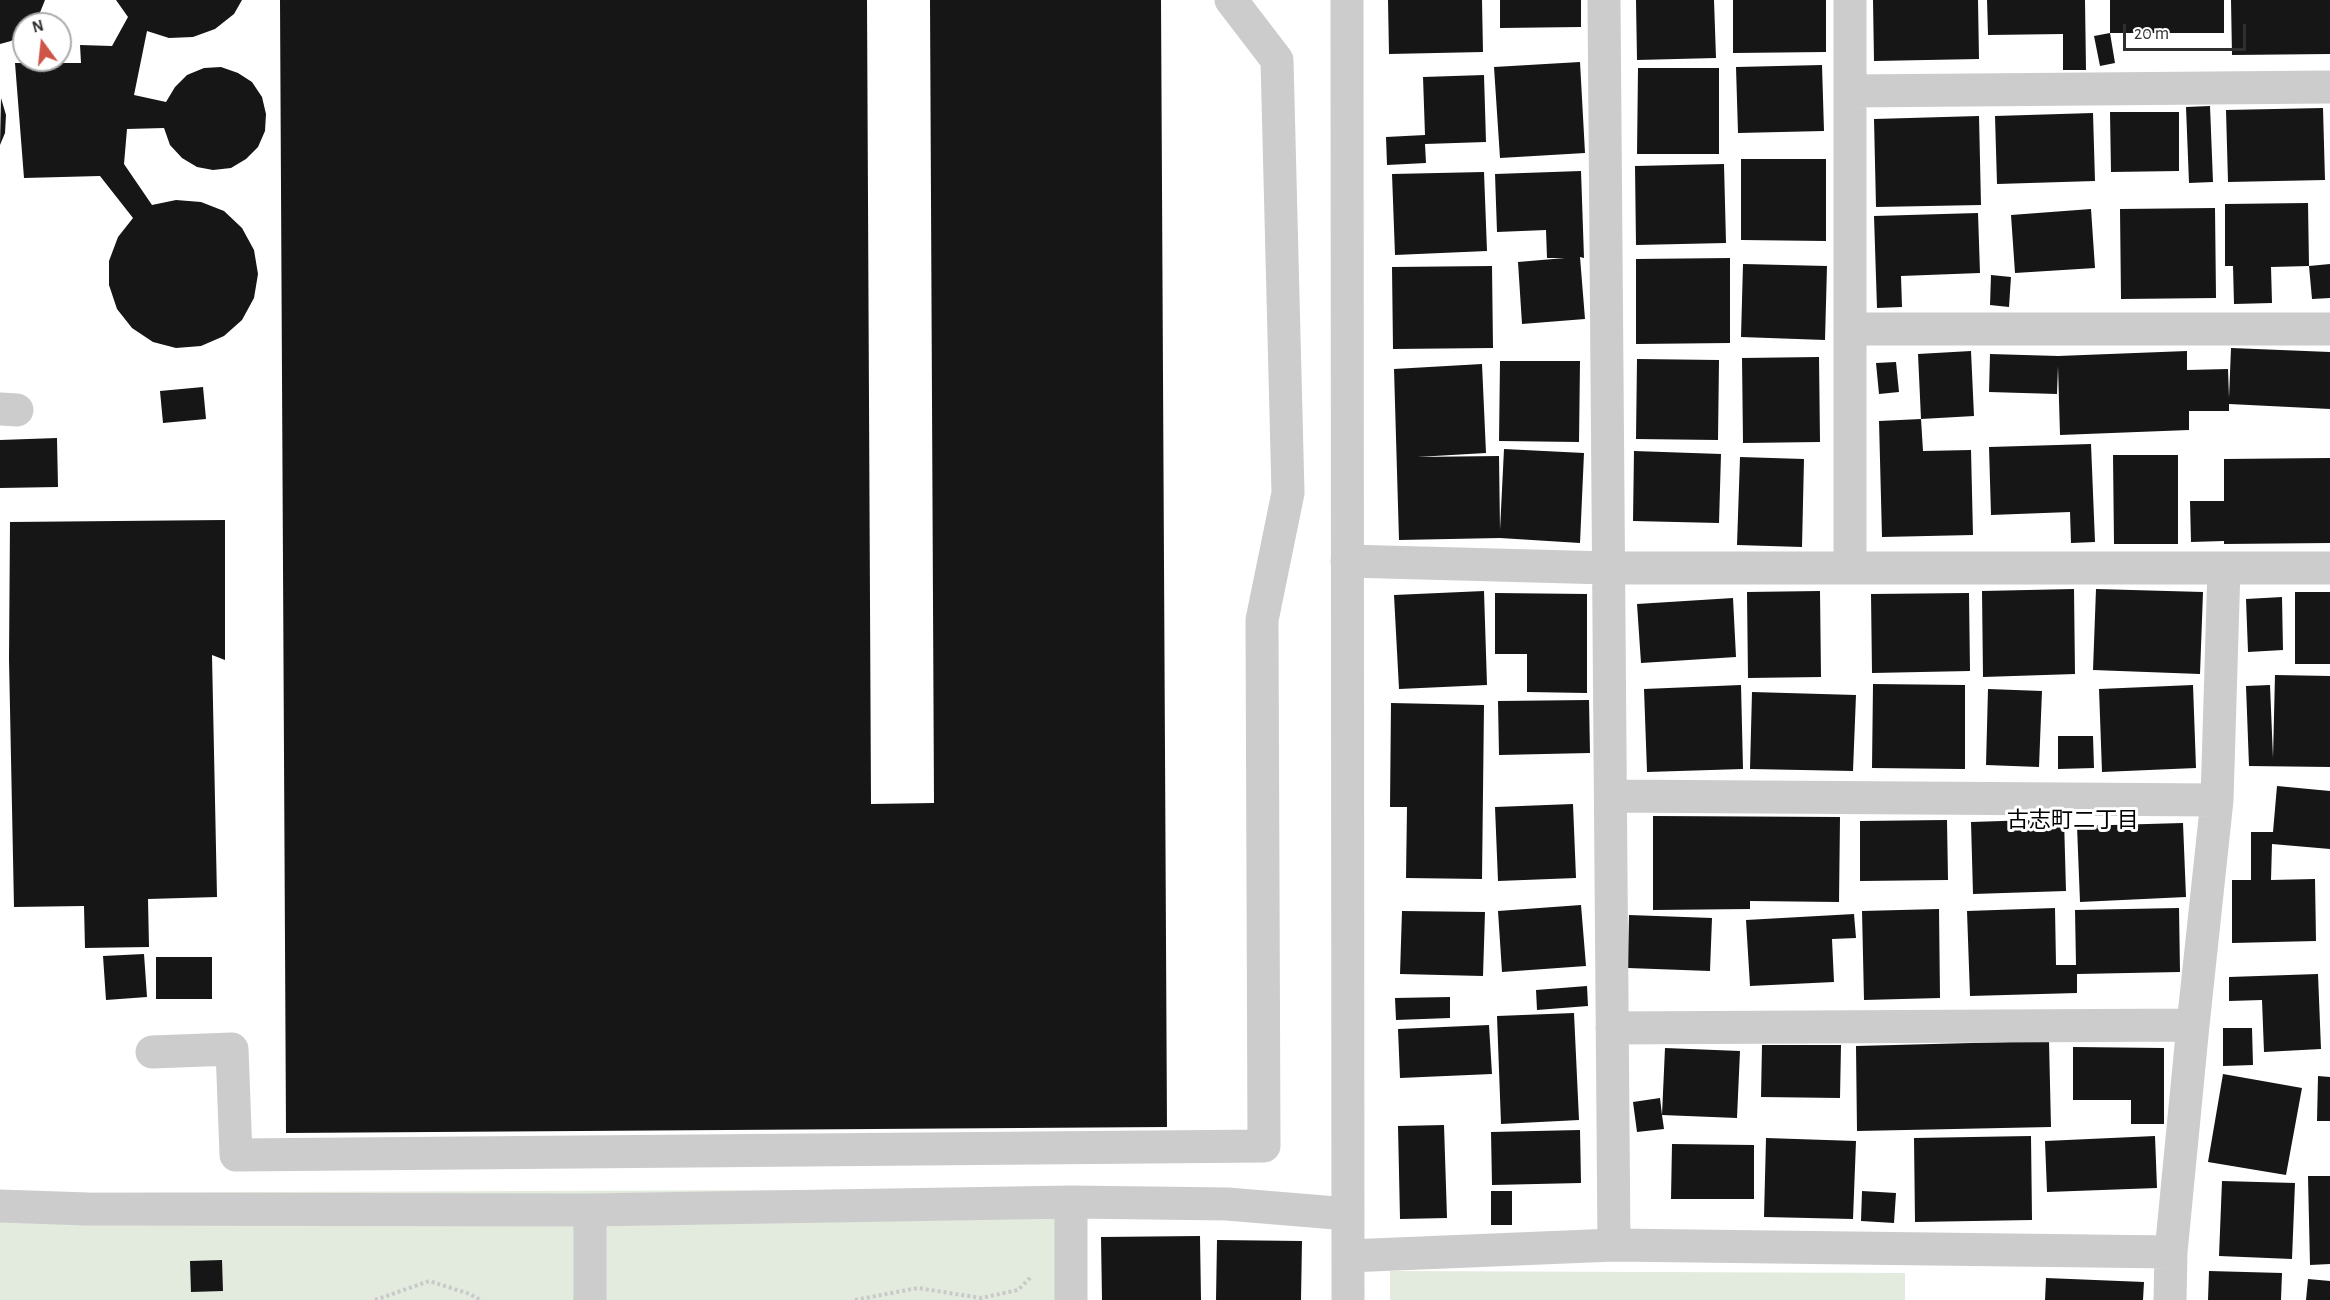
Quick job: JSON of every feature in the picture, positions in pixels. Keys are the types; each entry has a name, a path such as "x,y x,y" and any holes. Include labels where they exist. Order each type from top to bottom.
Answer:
{"street":[{"path":"152,1052 231,1049 236,1155 1264,1146 1262,620 1288,493 1277,60 1231,0"},
{"path":"1347,0 1348,1300"},
{"path":"1604,0 1614,1245"},
{"path":"1850,0 1850,568"},
{"path":"1851,91 2330,87"},
{"path":"1850,329 2330,329"},
{"path":"1347,561 1608,568 2330,568"},
{"path":"2170,1300 2171,1252 2217,800 2224,568"},
{"path":"1611,796 2217,800"},
{"path":"1612,1029 2193,1024"},
{"path":"0,1206 87,1209 590,1210 1071,1202 1227,1204 1348,1214"},
{"path":"1071,1202 1071,1300"},
{"path":"590,1210 590,1300"},
{"path":"1348,1256 1614,1245 2171,1252"}],"path":[{"path":"855,1300 918,1288 981,1298 1018,1290 1039,1270"},
{"path":"375,1300 429,1281 470,1294 480,1300"}],"shaded area":[{"path":"1067,1189 1067,1300 0,1300 0,1193"},
{"path":"1390,1271 1905,1273 1905,1300 1390,1300"}],"building":[{"path":"0,0 45,0 40,12 12,12 12,40 0,44"},
{"path":"116,0 242,0 234,14 215,29 193,37 169,38 147,31 134,95 166,102 175,87 187,75 204,68 221,67 238,73 252,82 262,97 266,114 265,131 258,147 246,159 231,168 213,170 197,167 182,158 170,145 164,128 127,129 124,164 152,205 176,200 201,202 224,211 242,228 254,250 258,274 254,298 242,320 224,336 201,346 176,348 153,342 132,328 117,309 109,285 109,261 118,237 133,218 100,176 24,178 16,72 72,72 72,63 81,63 80,45 112,46 128,17"},
{"path":"280,0 867,0 871,804 934,803 930,0 1161,0 1167,1127 286,1133"},
{"path":"1388,0 1482,0 1483,52 1389,54"},
{"path":"1500,0 1581,0 1581,27 1500,28"},
{"path":"1636,0 1714,0 1716,58 1637,60"},
{"path":"1733,0 1826,0 1826,52 1733,53"},
{"path":"1873,0 1978,0 1979,59 1874,61"},
{"path":"1987,0 2085,0 2086,70 2063,70 2063,34 1988,35"},
{"path":"2110,0 2224,0 2224,33 2110,33"},
{"path":"2231,0 2330,0 2330,54 2232,55"},
{"path":"2110,33 2115,63 2100,66 2094,36"},
{"path":"1580,62 1585,153 1500,158 1494,67"},
{"path":"1822,65 1824,131 1738,133 1736,67"},
{"path":"1638,68 1719,68 1719,154 1637,154"},
{"path":"1484,75 1486,142 1425,144 1426,163 1387,165 1386,137 1425,135 1423,77"},
{"path":"1,98 6,115 5,133 0,145"},
{"path":"2210,106 2213,182 2189,183 2186,107"},
{"path":"2323,108 2325,180 2228,182 2226,110"},
{"path":"2110,112 2179,112 2179,171 2111,172"},
{"path":"2093,113 2095,181 1997,184 1995,116"},
{"path":"1979,116 1981,205 1876,207 1874,119"},
{"path":"1741,159 1826,159 1826,241 1741,240"},
{"path":"1724,164 1726,243 1636,245 1635,166"},
{"path":"1581,171 1584,258 1580,257 1585,319 1522,324 1518,262 1565,258 1547,258 1546,230 1497,232 1495,174"},
{"path":"1484,172 1487,251 1395,255 1392,174"},
{"path":"2308,203 2309,266 2271,267 2272,303 2234,304 2233,266 2225,266 2225,204"},
{"path":"2215,208 2216,298 2121,299 2120,209"},
{"path":"2091,209 2095,268 2015,273 2011,215"},
{"path":"1978,213 1980,273 1901,276 1902,307 1877,308 1874,216"},
{"path":"1730,258 1730,343 1636,344 1636,259"},
{"path":"1743,264 1827,266 1825,340 1741,337"},
{"path":"2330,264 2330,298 2312,299 2309,266"},
{"path":"1492,266 1493,348 1393,349 1392,267"},
{"path":"1991,275 2011,277 2009,307 1990,305"},
{"path":"2231,348 2330,352 2330,409 2229,404 2229,411 2189,411 2189,430 2060,435 2058,366 2057,394 1989,392 1990,354 2058,356 2187,351 2187,370 2228,369 2229,398"},
{"path":"1971,351 1974,416 1921,419 1918,354"},
{"path":"1819,357 1820,442 1743,443 1742,358"},
{"path":"1637,359 1719,360 1718,440 1636,439"},
{"path":"1500,361 1580,361 1579,442 1499,441"},
{"path":"1896,362 1899,392 1879,394 1876,363"},
{"path":"1482,364 1486,453 1417,457 1499,456 1500,530 1504,449 1584,453 1580,543 1500,538 1399,540 1394,369"},
{"path":"203,387 206,419 163,423 160,391"},
{"path":"1921,419 1923,451 1971,450 1973,535 1882,537 1879,421"},
{"path":"57,438 58,487 0,488 0,440"},
{"path":"2091,444 2095,542 2071,543 2070,512 1991,515 1989,447"},
{"path":"1634,451 1721,454 1719,523 1633,521"},
{"path":"2113,455 2178,455 2178,544 2114,544"},
{"path":"1740,457 1804,459 1802,547 1737,545"},
{"path":"2330,458 2330,543 2191,542 2190,501 2224,501 2224,459"},
{"path":"225,520 225,660 212,655 217,897 148,899 149,947 85,948 84,906 14,907 9,659 10,522"},
{"path":"2074,589 2075,674 1983,677 1982,591"},
{"path":"2096,589 2203,592 2200,674 2093,670"},
{"path":"1484,591 1487,685 1399,689 1394,595"},
{"path":"1820,591 1821,677 1748,678 1747,592"},
{"path":"2295,592 2330,592 2330,664 2295,664"},
{"path":"1495,593 1587,594 1587,693 1527,692 1527,654 1495,654"},
{"path":"1969,593 1970,671 1872,673 1871,594"},
{"path":"2282,597 2283,650 2248,652 2246,599"},
{"path":"1733,598 1736,657 1641,663 1637,604"},
{"path":"2275,675 2330,676 2330,767 2249,766 2246,686 2270,685 2273,758"},
{"path":"1873,684 1965,685 1965,769 1872,768"},
{"path":"1741,685 1743,769 1647,772 1644,689"},
{"path":"2193,685 2196,768 2102,772 2099,689"},
{"path":"1988,689 2042,691 2039,767 1986,765"},
{"path":"1752,692 1856,695 1853,771 1750,769"},
{"path":"1589,700 1590,753 1499,755 1498,701"},
{"path":"1391,703 1484,705 1482,879 1406,878 1407,807 1390,807"},
{"path":"2058,736 2093,736 2094,768 2058,769"},
{"path":"2277,786 2330,791 2330,849 2272,844 2271,880 2315,879 2316,941 2232,943 2232,880 2251,880 2251,832 2273,832"},
{"path":"1573,804 1576,878 1498,881 1495,807"},
{"path":"1653,816 1840,817 1839,902 1750,901 1750,909 1653,910"},
{"path":"2064,819 2066,891 1973,894 1971,822"},
{"path":"1947,820 1948,880 1860,881 1860,821"},
{"path":"2183,823 2186,897 2080,902 2077,826"},
{"path":"1581,905 1586,966 1502,972 1498,911"},
{"path":"2055,908 2056,965 2076,965 2075,910 2179,908 2180,972 2077,974 2077,993 1970,996 1967,911"},
{"path":"1939,909 1940,998 1864,1000 1862,911"},
{"path":"1402,911 1485,912 1483,976 1400,974"},
{"path":"1854,914 1856,938 1832,939 1834,982 1750,986 1746,920"},
{"path":"1629,915 1712,918 1710,971 1628,968"},
{"path":"144,954 147,997 106,1000 103,956"},
{"path":"156,957 212,957 212,999 156,999"},
{"path":"2318,974 2321,1049 2264,1052 2262,1000 2229,1001 2229,977"},
{"path":"1587,986 1588,1006 1537,1010 1536,990"},
{"path":"1450,997 1450,1018 1396,1020 1395,998"},
{"path":"1574,1013 1579,1120 1501,1124 1497,1016"},
{"path":"1489,1025 1492,1074 1400,1078 1398,1029"},
{"path":"2223,1028 2252,1028 2253,1065 2223,1066"},
{"path":"2049,1041 2051,1127 1857,1131 1856,1046"},
{"path":"1762,1045 1841,1045 1840,1098 1761,1097"},
{"path":"2073,1047 2164,1048 2164,1124 2131,1124 2131,1100 2073,1100"},
{"path":"1665,1048 1740,1051 1737,1118 1662,1115"},
{"path":"2223,1074 2302,1088 2286,1175 2208,1162"},
{"path":"2318,1076 2330,1077 2330,1121 2317,1121"},
{"path":"1660,1098 1664,1129 1637,1132 1633,1102"},
{"path":"1444,1125 1447,1218 1400,1219 1398,1126"},
{"path":"1580,1130 1581,1183 1492,1185 1491,1132"},
{"path":"2031,1136 2032,1220 1915,1222 1914,1138"},
{"path":"2155,1136 2157,1188 2047,1192 2045,1141"},
{"path":"1766,1138 1856,1141 1853,1219 1764,1217"},
{"path":"1672,1144 1754,1145 1754,1199 1671,1199"},
{"path":"2308,1176 2330,1176 2330,1264 2310,1265"},
{"path":"2222,1181 2295,1183 2292,1259 2219,1256"},
{"path":"1491,1191 1512,1191 1512,1225 1491,1225"},
{"path":"1862,1191 1896,1193 1894,1223 1861,1221"},
{"path":"1200,1236 1201,1300 1102,1300 1101,1237"},
{"path":"1217,1240 1302,1241 1301,1300 1216,1300"},
{"path":"222,1260 223,1291 191,1292 190,1261"},
{"path":"2209,1271 2282,1273 2281,1300 2208,1300"},
{"path":"2046,1278 2144,1282 2143,1300 2045,1300"},
{"path":"2308,1279 2330,1281 2330,1300 2306,1300"}],"district":[{"name":"古志町二丁目","path":"2073,820"}]}
